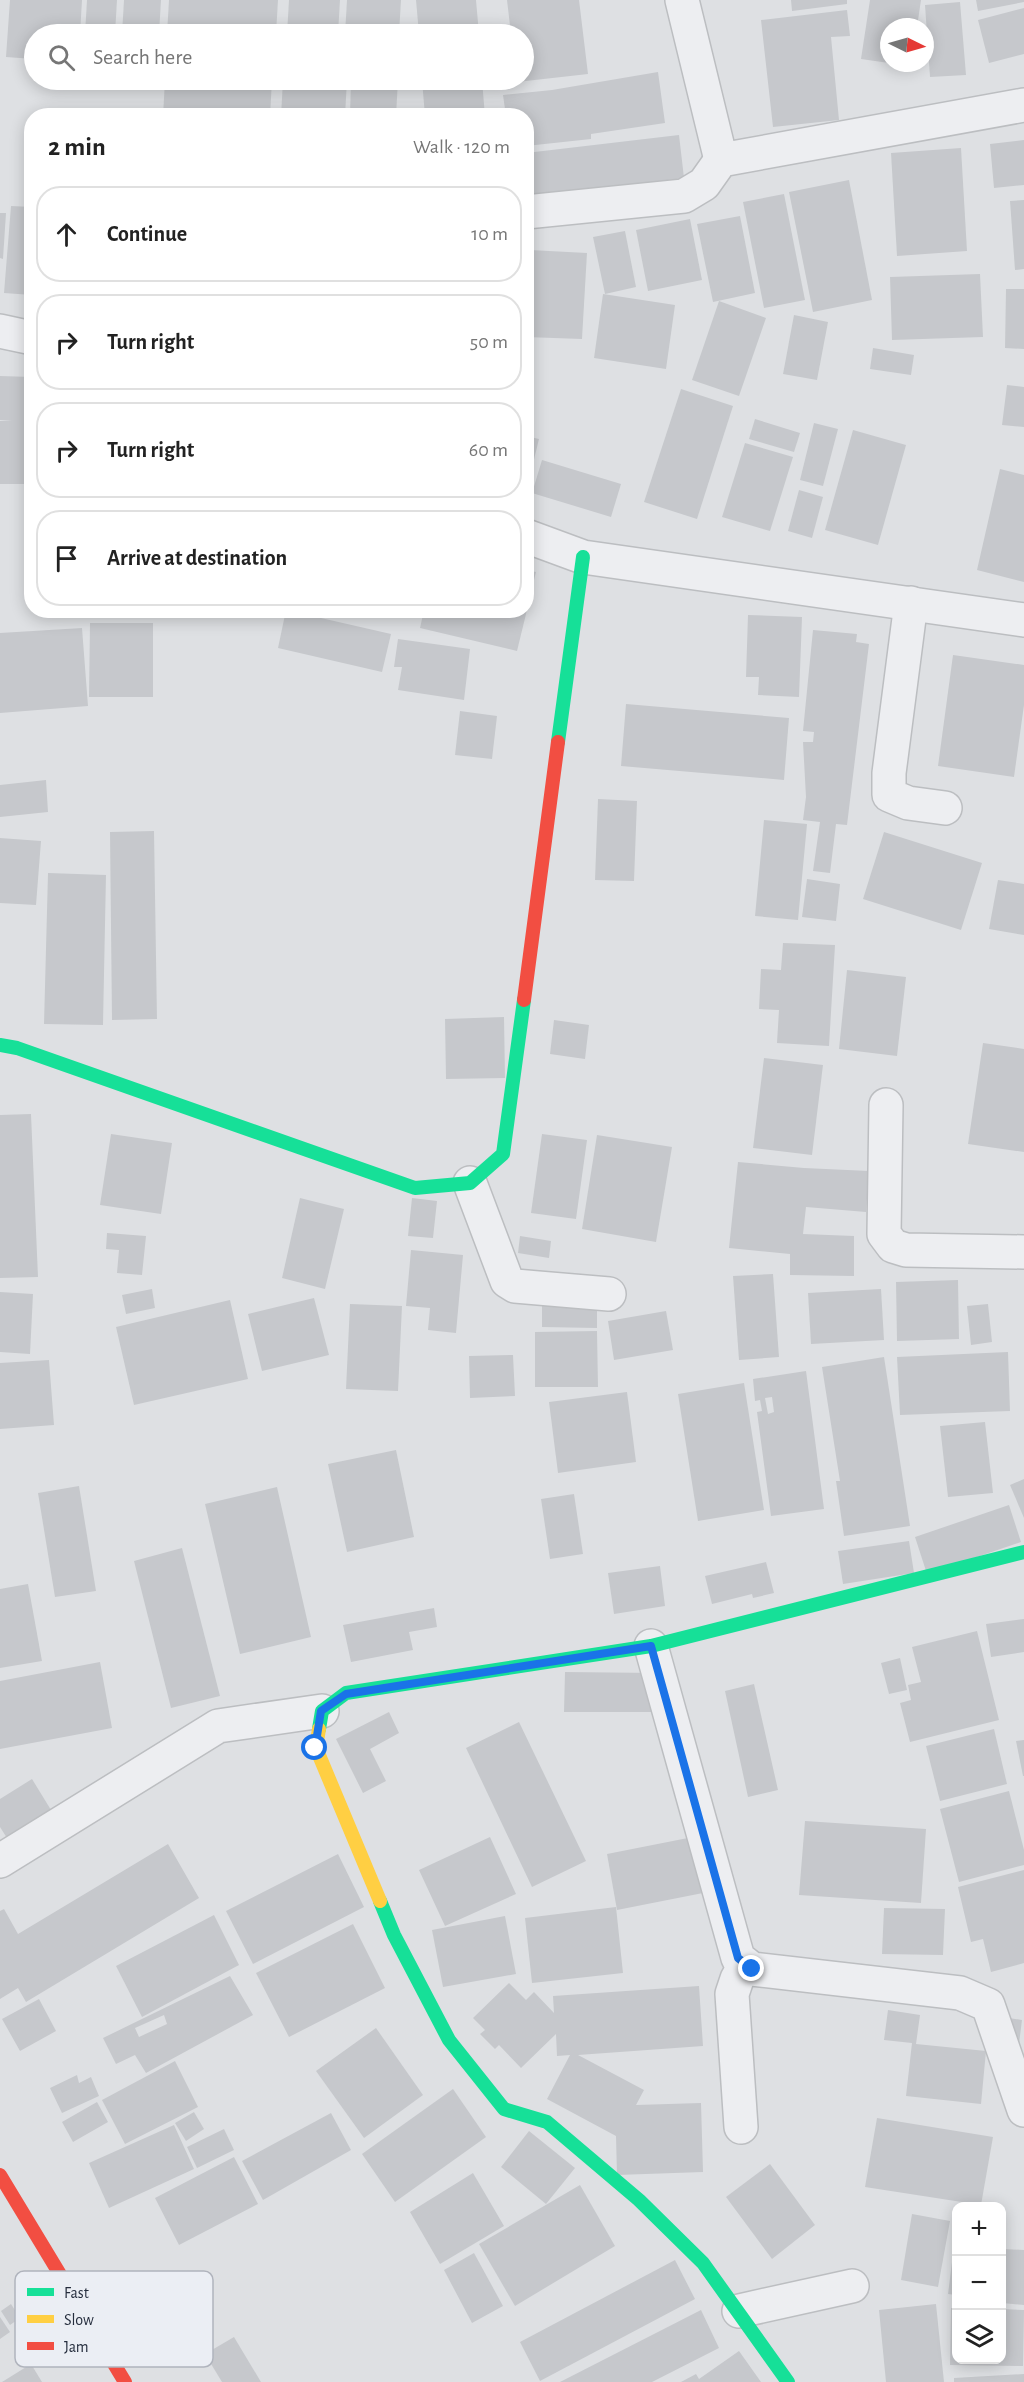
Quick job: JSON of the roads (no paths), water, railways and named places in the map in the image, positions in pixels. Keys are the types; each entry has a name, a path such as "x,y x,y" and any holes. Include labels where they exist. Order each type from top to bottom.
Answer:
{"street":[{"path":"682,0 721,160"},
{"path":"534,211 684,196 704,184 721,160 1024,105"},
{"path":"0,332 24,336"},
{"path":"534,539 583,557 1024,620"},
{"path":"0,1045 17,1048 415,1188 470,1183 503,1154 583,557"},
{"path":"911,603 889,773 889,795 908,803 945,808"},
{"path":"886,1105 884,1234 893,1246 906,1250 1024,1252"},
{"path":"470,1183 507,1281 515,1286 609,1294"},
{"path":"0,1861 218,1726 321,1711 346,1694 651,1646 1024,1552"},
{"path":"651,1646 738,1958 752,1969 960,1993 977,1999 988,2005 1024,2110"},
{"path":"321,1711 315,1748 394,1935 449,2040 504,2109 547,2122 639,2200 703,2263 788,2382"},
{"path":"741,2127 732,1994 736,1978 745,1965"},
{"path":"0,2175 58,2271"},
{"path":"739,2312 852,2286"},
{"path":"116,2367 125,2382"}]}
